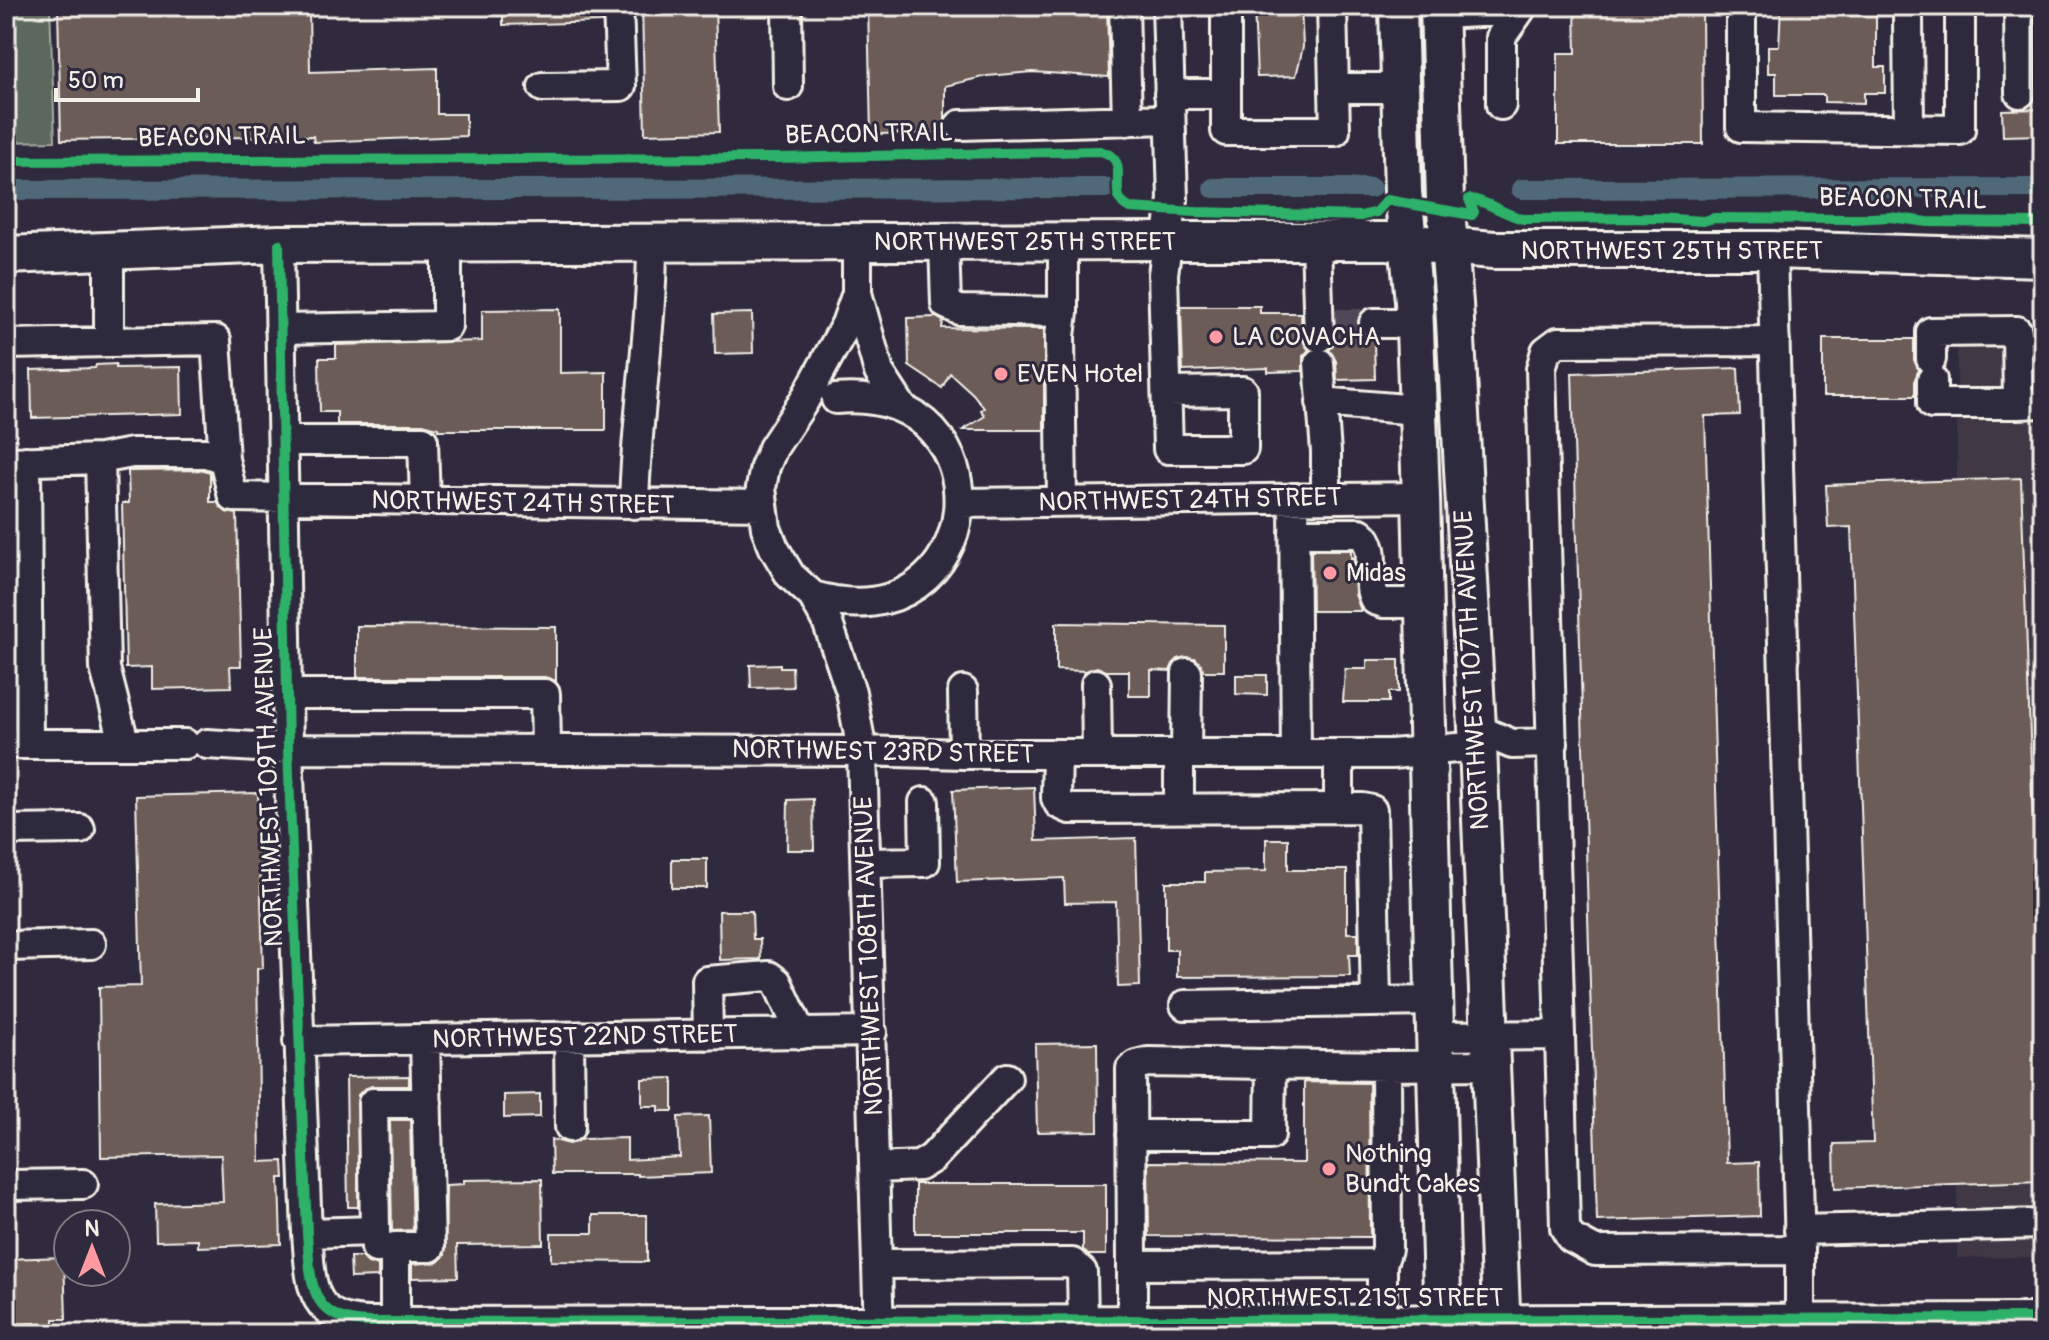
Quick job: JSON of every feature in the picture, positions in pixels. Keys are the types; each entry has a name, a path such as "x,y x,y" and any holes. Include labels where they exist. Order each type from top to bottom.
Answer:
{"main road":[{"name":"NORTHWEST 107TH AVENUE","path":"1398,6 1403,192 1410,243 1421,497 1443,1327"},
{"name":"NORTHWEST 107TH AVENUE","path":"1440,10 1444,175 1477,737 1502,1326"},
{"name":"NORTHWEST 25TH STREET","path":"6,255 279,244 1316,241 1410,243 1494,250 1772,250 2043,258"}],"street":[{"path":"543,87 621,86 618,6"},
{"path":"787,6 788,86"},
{"path":"1124,6 1127,121"},
{"path":"1167,6 1173,199 1163,274 1168,392"},
{"path":"1226,6 1226,131 1335,131 1332,6"},
{"path":"1741,6 1741,127 1960,130 1960,6"},
{"path":"2019,6 2020,93"},
{"path":"1440,10 1520,8"},
{"path":"1501,105 1501,37 1520,8"},
{"path":"1908,16 1909,129"},
{"path":"1335,88 1400,88"},
{"path":"960,125 1127,121 1169,107 1226,94"},
{"path":"1062,501 1060,336 1063,241"},
{"path":"1316,241 1326,498"},
{"name":"NORTHWEST 108TH AVENUE","path":"857,242 857,293 846,324 830,356 773,448 761,488 766,528 774,548 790,575 813,596 839,652 851,692 862,751 879,1327"},
{"path":"944,242 946,304 959,310 1063,312"},
{"path":"634,504 636,441 652,286 652,243"},
{"name":"NORTHWEST 109TH AVENUE","path":"279,244 288,749 307,1233 315,1293 336,1326"},
{"path":"280,329 447,326 447,244"},
{"path":"1772,250 1800,1318"},
{"path":"109,251 109,342"},
{"path":"857,293 879,372 903,409"},
{"path":"1374,323 1414,323"},
{"path":"2017,331 2030,403 1932,404 1931,332 2017,331"},
{"path":"6,344 216,340 224,459 206,453 132,453 100,459 16,462 17,744"},
{"path":"1775,341 1558,342 1546,351 1541,369 1565,1228 1571,1238 1595,1251 2043,1224"},
{"path":"813,596 857,604 901,594 937,566 949,547 957,525 960,503 958,480 950,458 939,438 923,421 882,401 859,397 836,399"},
{"path":"1321,402 1417,410"},
{"path":"283,441 423,441 425,501"},
{"path":"100,459 105,668 124,742"},
{"name":"NORTHWEST 24TH STREET","path":"224,459 233,497 762,505"},
{"name":"NORTHWEST 24TH STREET","path":"960,503 1421,497"},
{"path":"1294,498 1296,754"},
{"path":"1294,533 1360,533 1367,538 1370,546 1371,589 1375,600 1384,603 1423,603"},
{"path":"1179,808 1187,673"},
{"path":"1096,684 1097,753"},
{"path":"963,691 964,754"},
{"path":"287,694 545,694 546,749"},
{"path":"1477,737 1512,744 1553,743"},
{"name":"NORTHWEST 23RD STREET","path":"17,744 124,742 288,749 964,754 1392,754 1427,750 1477,737"},
{"path":"1057,754 1056,798 1065,808 1370,809 1373,814 1376,1002"},
{"path":"1339,754 1339,808"},
{"path":"866,863 925,862 924,802"},
{"path":"6,830 80,829"},
{"path":"6,946 91,944"},
{"path":"708,1035 707,981 769,976 777,982 801,1034"},
{"path":"1185,1005 1376,1002 1435,1035 1490,1050 1560,1035"},
{"name":"NORTHWEST 22ND STREET","path":"298,1041 872,1032"},
{"path":"1132,1321 1131,1069 1148,1062 1386,1066 1435,1035"},
{"path":"569,1038 570,1127"},
{"path":"307,1233 385,1239 430,1247 425,1039"},
{"path":"1131,1135 1270,1135 1271,1064"},
{"path":"1386,1066 1387,1249 1382,1264 1386,1325"},
{"path":"876,1168 919,1166 932,1158 1007,1078"},
{"path":"395,1322 373,1103 427,1103"},
{"path":"6,1185 83,1184"},
{"path":"879,1264 1072,1263 1082,1272 1083,1321"},
{"path":"1132,1265 1382,1264"},
{"name":"NORTHWEST 21ST STREET","path":"336,1326 358,1322 395,1322 502,1327 879,1327 1083,1321 1313,1327 1768,1326 1800,1318 2043,1318"}],"shaded area":[{"path":"2043,327 2043,1257 1957,1258 1957,328"}],"green space":[{"path":"6,6 50,6 55,141 6,142"}],"building":[{"path":"58,6 309,6 310,72 437,68 437,114 466,114 466,136 314,142 313,136 61,140"},
{"path":"503,6 601,6 602,22 503,25"},
{"path":"642,6 715,6 719,132 645,134"},
{"path":"868,6 1107,6 1109,77 1032,72 987,76 945,86 945,133 871,134"},
{"path":"1254,6 1301,6 1303,47 1296,76 1257,77"},
{"path":"1575,6 1702,6 1703,144 1558,144 1558,53 1576,53"},
{"path":"1781,6 1876,6 1876,67 1885,67 1885,93 1864,93 1864,103 1824,102 1824,95 1776,95 1776,73 1768,73 1768,46 1779,46"},
{"path":"2043,109 2043,135 2003,136 2002,110"},
{"path":"1181,306 1260,306 1260,313 1301,313 1302,338 1309,350 1303,356 1303,371 1268,372 1268,368 1183,371"},
{"path":"560,309 560,373 606,372 606,430 438,430 423,424 337,424 337,412 320,412 319,358 336,358 336,345 482,341 482,310"},
{"path":"752,313 753,353 715,354 714,314"},
{"path":"1335,315 1359,315 1357,324 1360,332 1374,340 1375,379 1337,380 1336,361 1329,350 1336,337"},
{"name":"EVEN Hotel","path":"936,317 943,321 942,328 1044,329 1044,430 963,430 985,416 981,410 984,408 973,394 950,373 942,388 909,366 908,318"},
{"path":"1823,339 1914,339 1914,360 1919,370 1915,379 1915,396 1823,396"},
{"path":"116,364 116,368 181,367 182,414 32,418 31,370 95,368 96,365"},
{"path":"1738,368 1740,415 1705,416 1727,1163 1759,1162 1760,1216 1597,1221 1572,373"},
{"path":"128,471 210,472 210,502 217,502 226,512 237,514 241,666 230,666 231,687 152,689 152,667 126,668 122,503 129,503"},
{"path":"2021,478 2043,1181 1835,1188 1834,1144 1873,1143 1851,527 1828,528 1826,485"},
{"path":"1311,550 1351,550 1355,594 1361,611 1312,611"},
{"path":"1056,623 1224,625 1224,671 1204,671 1195,658 1179,658 1170,671 1151,670 1151,696 1129,696 1129,671 1106,671 1097,667 1086,671 1056,670"},
{"path":"357,626 556,627 556,681 545,677 357,677"},
{"path":"1367,660 1399,660 1399,692 1389,692 1389,702 1343,702 1345,669 1367,669"},
{"path":"780,664 780,667 792,667 793,687 751,688 750,665"},
{"path":"1236,675 1267,675 1267,695 1236,694"},
{"path":"1034,787 1036,841 1136,838 1140,986 1118,987 1116,902 1065,903 1064,878 957,882 953,790"},
{"path":"258,793 263,968 257,969 260,1162 283,1161 284,1178 279,1178 281,1244 198,1247 198,1240 156,1241 155,1204 223,1202 221,1155 101,1157 99,987 141,986 136,796"},
{"path":"813,799 814,850 787,850 788,800"},
{"path":"1266,839 1288,839 1288,870 1347,870 1347,933 1358,933 1358,955 1349,955 1350,976 1177,977 1177,950 1166,950 1166,882 1205,882 1205,872 1266,871"},
{"path":"672,859 707,859 707,888 672,888"},
{"path":"719,911 752,911 753,939 760,939 761,959 720,960"},
{"path":"1097,1043 1098,1131 1037,1132 1035,1044"},
{"path":"409,1076 409,1086 372,1086 358,1095 358,1207 348,1207 346,1077"},
{"path":"673,1078 673,1111 659,1111 659,1106 642,1106 642,1079"},
{"path":"1304,1082 1369,1083 1370,1237 1149,1236 1148,1162 1304,1163"},
{"path":"540,1094 540,1117 504,1118 504,1095"},
{"path":"709,1116 711,1173 638,1176 552,1174 551,1139 569,1144 582,1139 627,1138 627,1160 680,1157 678,1117"},
{"path":"390,1120 410,1120 413,1230 392,1231"},
{"path":"542,1179 543,1244 457,1245 458,1277 412,1278 412,1264 438,1262 445,1255 446,1185 464,1184 464,1180"},
{"path":"915,1184 1106,1184 1106,1255 1088,1255 1083,1250 1083,1233 915,1233"},
{"path":"593,1215 647,1215 647,1262 551,1261 551,1233 593,1233"},
{"path":"52,1257 52,1288 65,1288 66,1319 54,1319 54,1333 35,1334 35,1323 8,1324 6,1259"},
{"path":"350,1257 362,1257 368,1263 378,1265 378,1277 351,1278"}],"waterway":[{"path":"6,190 1106,188"},
{"path":"1213,188 1371,188"},
{"path":"1521,189 2043,188"}],"tunnel":[{"path":"1334,323 1374,323"}],"cycle path":[{"name":"BEACON TRAIL","path":"6,161 777,158 1100,151 1116,162 1119,195 1130,208 1361,216 1376,212 1387,200 1472,215 1474,212 1469,199 1523,219 1658,218 1703,221 1714,218 1890,217 1928,222 2043,223"},
{"path":"279,244 288,749 307,1233 312,1282 317,1296 334,1315 369,1322 2043,1318"}],"place":[{"name":"LA COVACHA","path":"1216,337"},
{"name":"EVEN Hotel","path":"1001,374"},
{"name":"Midas","path":"1330,573"},
{"name":"Nothing Bundt Cakes","path":"1329,1169"}]}
